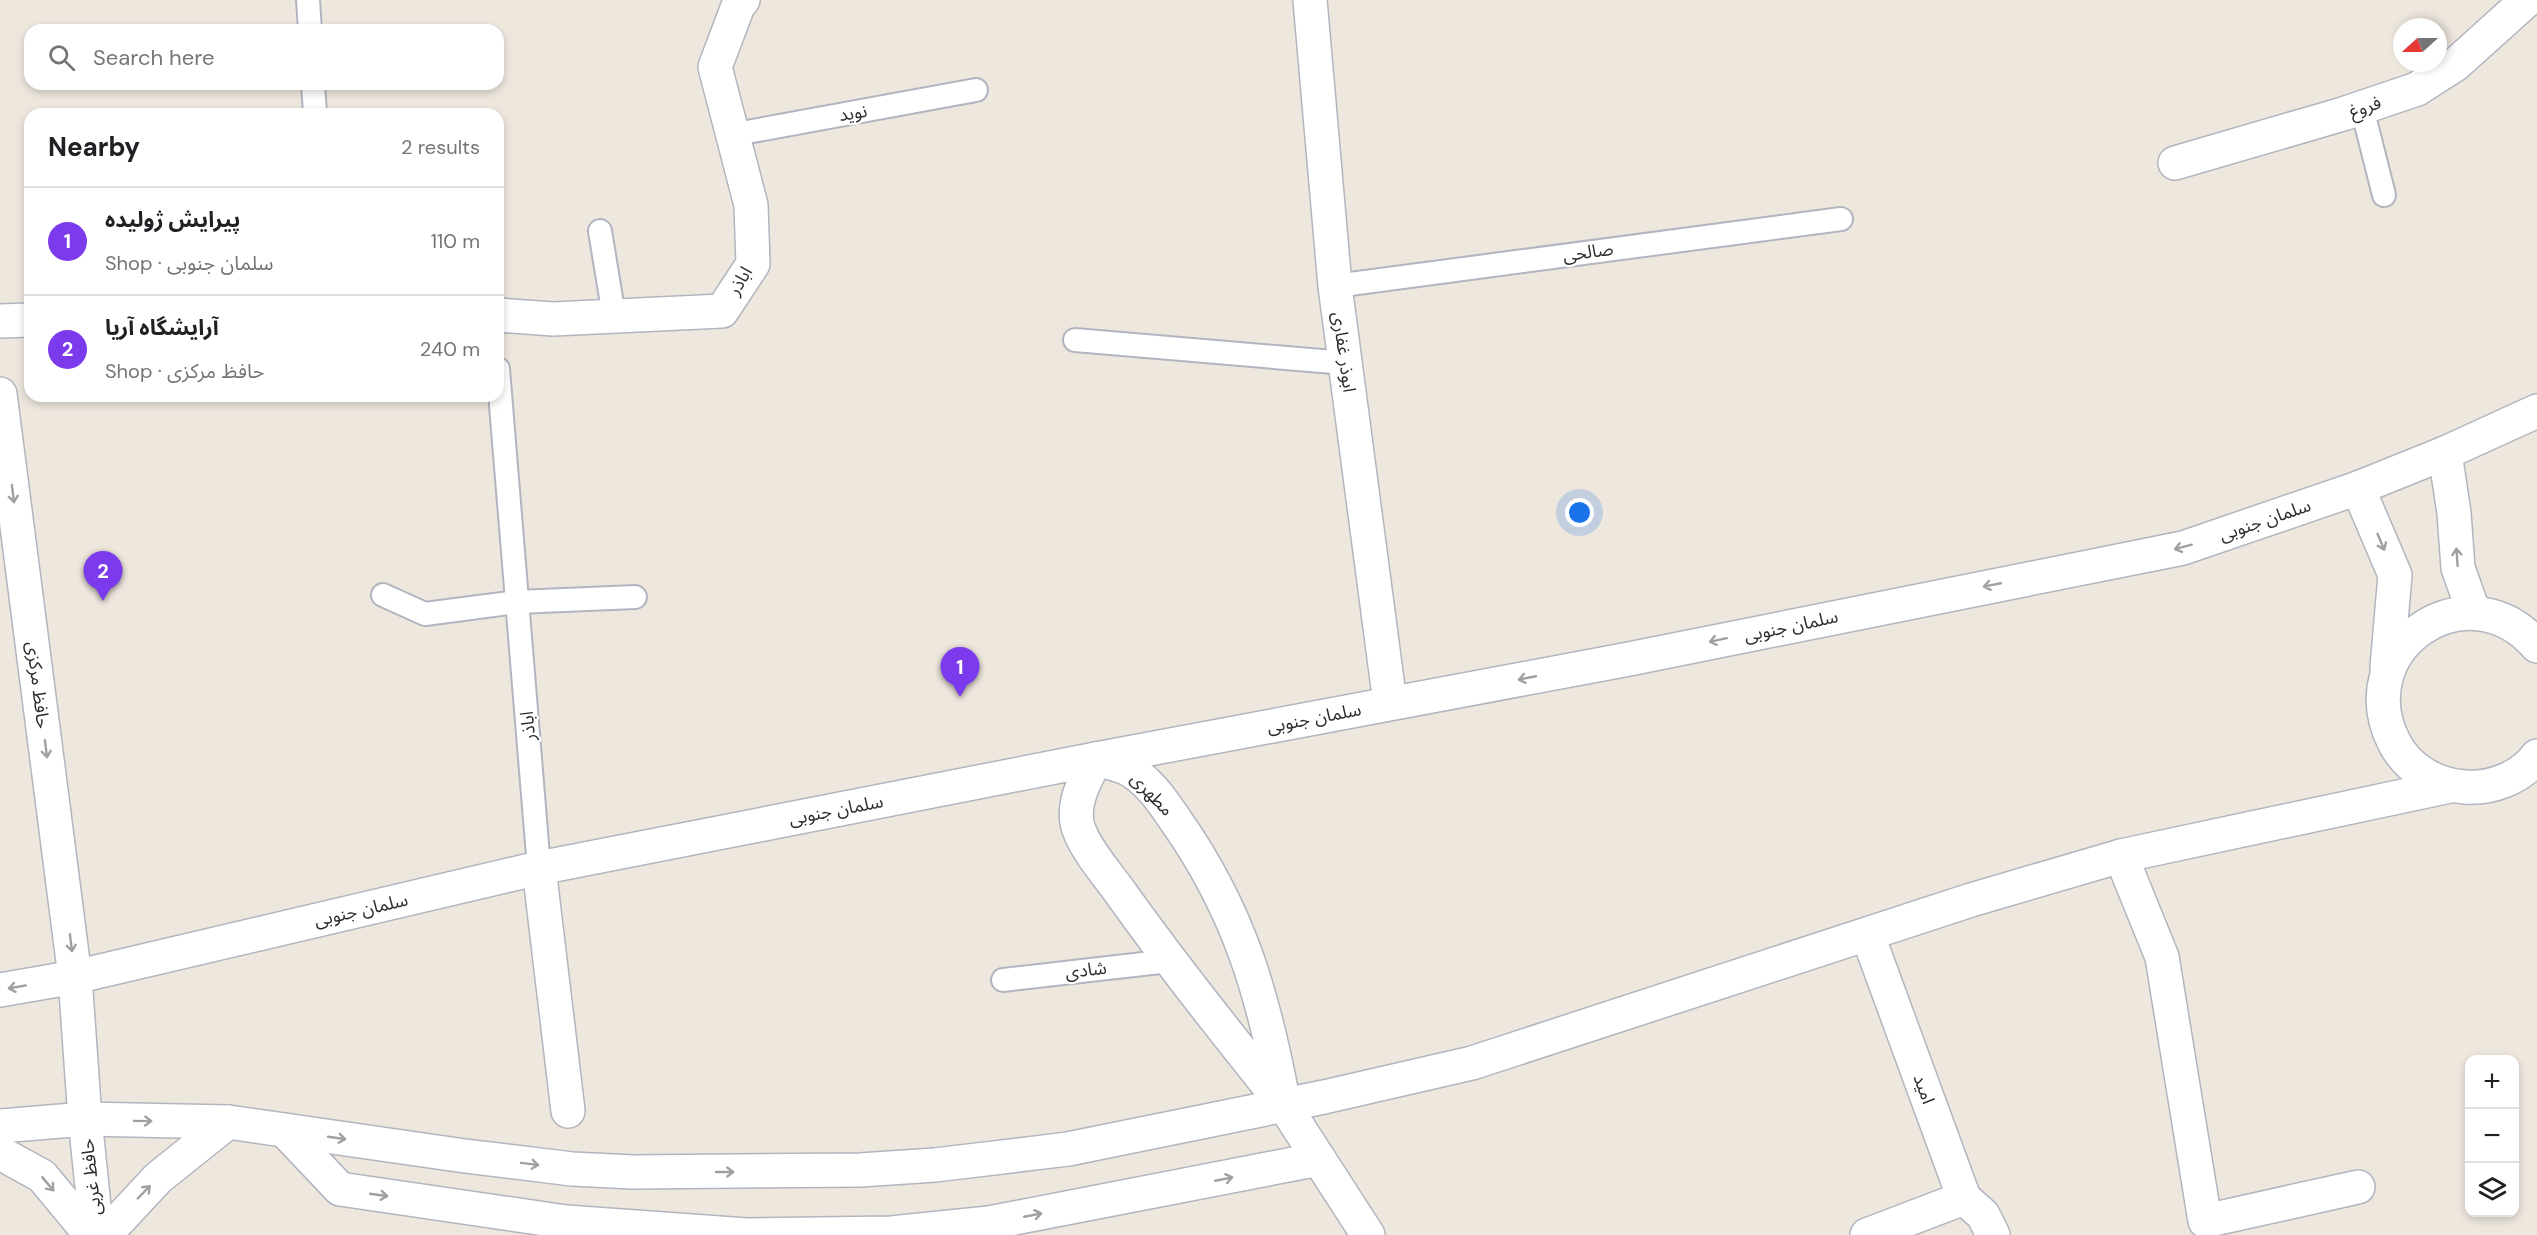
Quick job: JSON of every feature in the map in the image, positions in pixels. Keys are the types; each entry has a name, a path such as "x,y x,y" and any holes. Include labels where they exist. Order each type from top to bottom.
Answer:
{"main road":[{"name":"اباذر","path":"504,315 554,319 722,311 753,264 751,205 715,68 738,6 743,0"},
{"name":"ابوذر غفاری","path":"1310,0 1335,286 1390,703"},
{"name":"فروغ","path":"2175,163 2417,89 2456,64 2527,0"},
{"path":"0,321 24,320"},
{"name":"حافظ مرکزی","path":"0,394 75,977 85,1119"},
{"name":"سلمان جنوبی","path":"0,990 75,977 539,868 1096,759 1629,659 2183,548 2358,488 2445,453 2537,411"},
{"path":"2445,453 2454,513 2458,568 2474,613"},
{"path":"2358,488 2395,574 2382,700 2386,728 2400,754 2422,774 2450,786"},
{"path":"2386,672 2400,647 2420,628 2446,616 2474,613 2501,618 2526,633 2537,646"},
{"path":"0,1126 85,1119 228,1122 465,1156 572,1169 633,1172 860,1170 935,1165 1068,1149 1284,1105 1472,1063 1868,936 1971,900 2121,856 2450,786 2479,788 2522,781 2537,756"},
{"name":"مطهری","path":"1284,1105 1259,990 1239,932 1208,871 1161,799 1127,768 1096,759 1081,788 1077,811 1078,825 1095,856 1169,961 1284,1105 1368,1235"},
{"path":"2121,856 2162,957 2205,1221 2358,1187"},
{"path":"539,868 568,1111"},
{"name":"امید","path":"1868,936 1964,1198 1983,1215 1993,1235"},
{"name":"حافظ غربی","path":"85,1119 97,1235"},
{"path":"105,1235 158,1178 228,1122"},
{"path":"284,1130 340,1189 566,1228 747,1235 891,1234 990,1229 1319,1159"},
{"path":"0,1153 42,1176 91,1235"},
{"path":"1867,1235 1964,1198"}],"lane":[{"path":"308,0 310,24"},
{"path":"313,90 315,108"},
{"name":"نوید","path":"731,135 976,90"},
{"path":"2361,108 2384,195"},
{"name":"صالحی","path":"1335,286 1840,219"},
{"path":"600,231 614,316"},
{"path":"1075,340 1346,363"},
{"name":"اباذر","path":"501,402 539,868"},
{"path":"383,595 425,614 518,602 635,597"},
{"name":"شادی","path":"1004,980 1169,961"}],"place":[{"name":"آرایشگاه آریا","path":"103,601"},
{"name":"پیرایش ژولیده","path":"960,697"}]}
